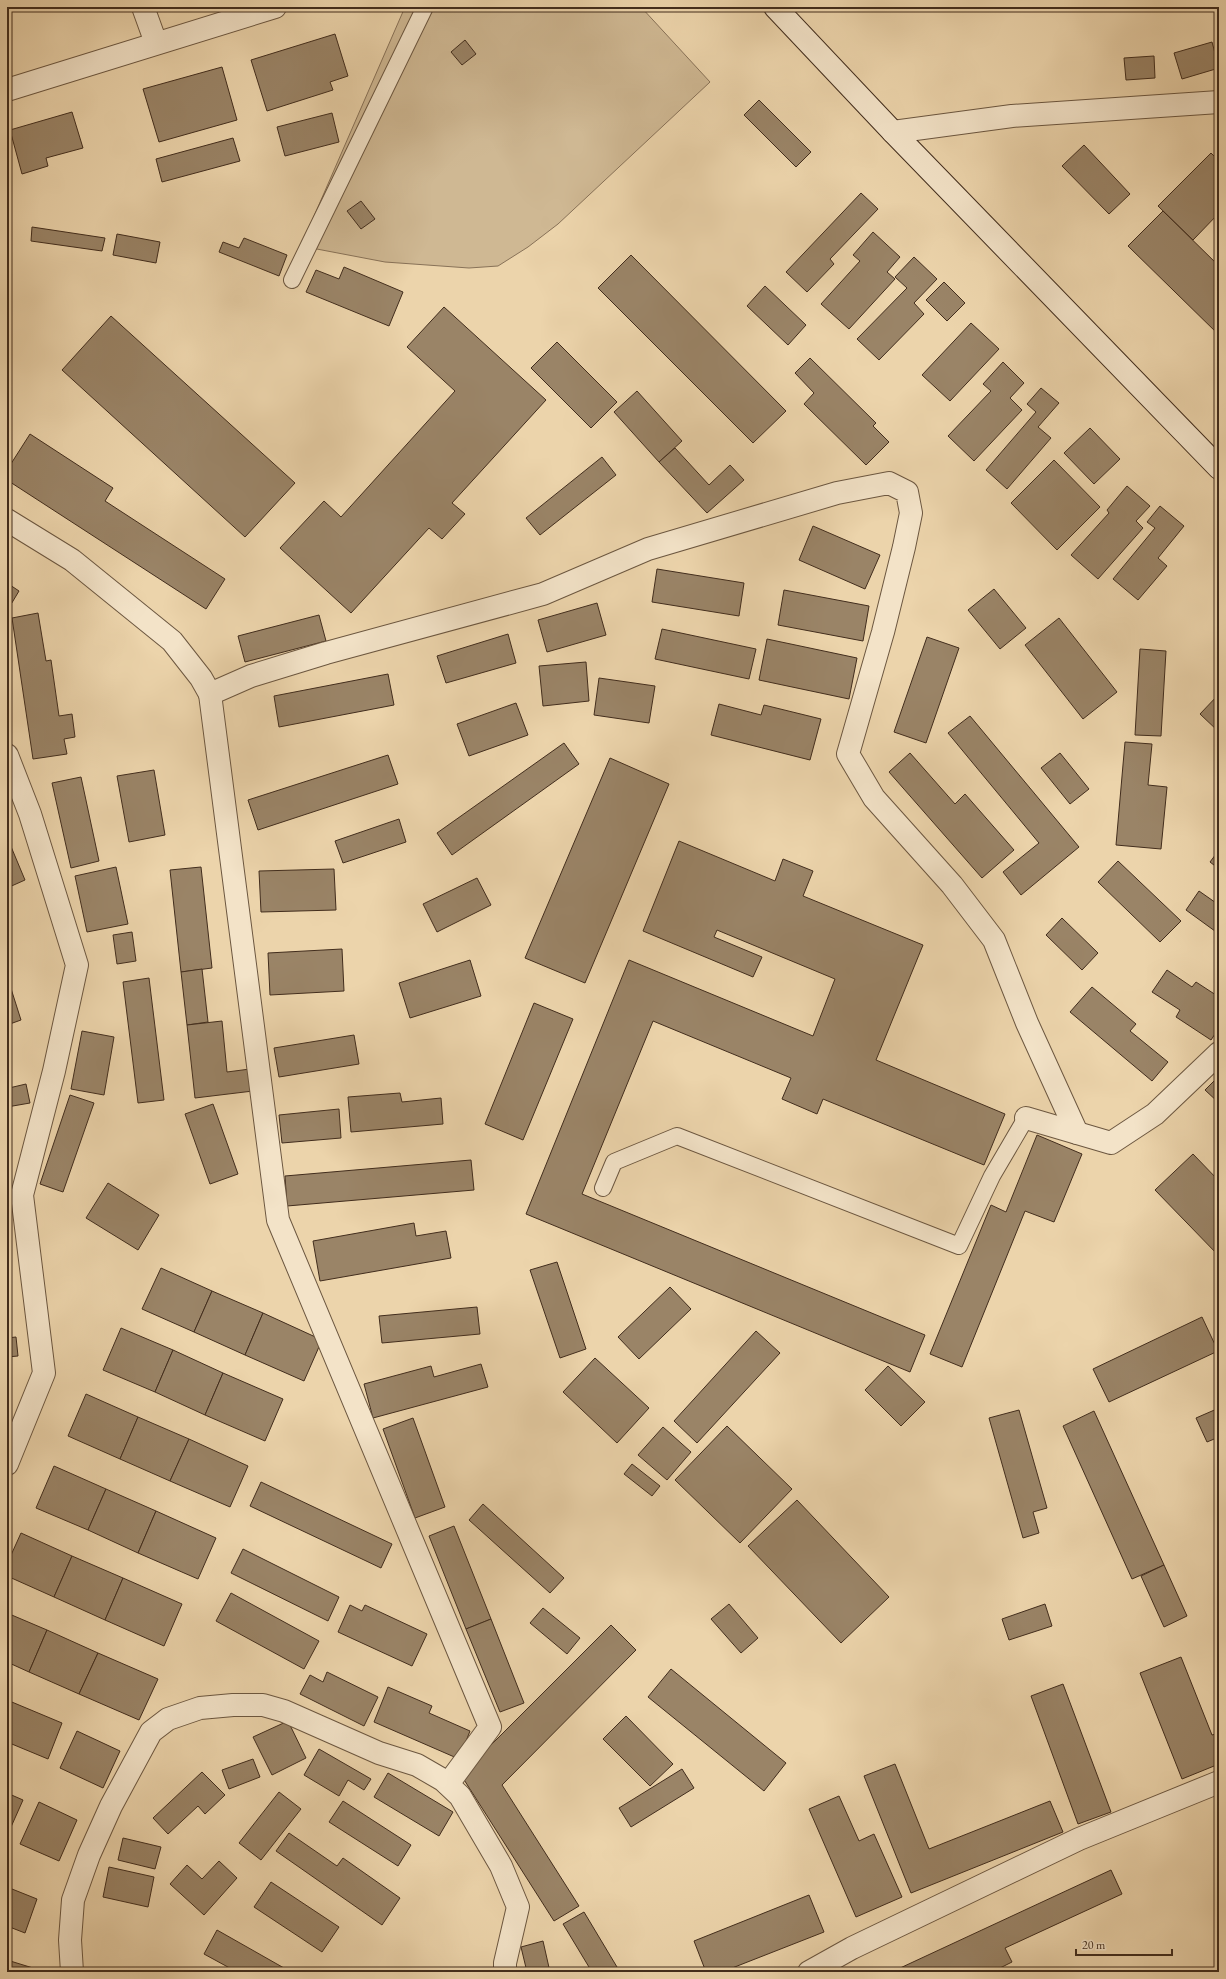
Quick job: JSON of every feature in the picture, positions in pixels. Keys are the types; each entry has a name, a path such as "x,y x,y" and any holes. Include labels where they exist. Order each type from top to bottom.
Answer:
{"street":[{"path":"143,7 156,43"},
{"path":"7,90 275,7"},
{"path":"775,7 893,132 1219,468"},
{"path":"893,132 1012,116 1219,102"},
{"path":"210,694 251,676 326,653 543,594 648,549 837,493 888,483 907,492 911,513 904,547 883,632 848,754 874,798 952,885 994,940 1027,1023 1077,1133"},
{"path":"7,520 72,560 172,641 201,678 210,694 278,1220 490,1727 448,1784"},
{"path":"7,756 30,814 77,965 54,1071 22,1195 44,1373 7,1464"},
{"path":"1026,1118 1111,1143 1155,1114 1219,1053"},
{"path":"72,1972 70,1940 73,1900 89,1855 111,1806 151,1732 168,1719 200,1708 233,1705 263,1705 284,1711 379,1753 417,1765 448,1784 460,1796 502,1866 518,1907 505,1964 505,1972"},
{"path":"809,1972 852,1948 1078,1839 1219,1782"}],"lane":[{"path":"292,280 425,7"},
{"path":"603,1188 614,1162 676,1136 958,1246 992,1176 1026,1118"}],"shaded area":[{"path":"405,7 641,7 710,82 558,224 528,247 498,266 469,268 385,262 301,246"}],"building":[{"path":"335,34 348,76 330,82 333,90 267,111 251,60"},
{"path":"465,40 476,54 462,65 451,52"},
{"path":"1212,42 1219,68 1182,79 1174,53"},
{"path":"1154,56 1155,78 1126,80 1124,58"},
{"path":"222,67 237,120 159,142 143,89"},
{"path":"759,100 811,152 796,167 744,115"},
{"path":"72,112 83,148 46,158 48,166 22,174 10,130"},
{"path":"332,113 339,142 285,156 277,127"},
{"path":"233,138 240,161 162,182 156,159"},
{"path":"1084,145 1130,194 1109,214 1062,166"},
{"path":"1211,153 1219,161 1219,213 1193,240 1158,206"},
{"path":"861,193 878,209 830,259 834,264 807,292 786,272"},
{"path":"361,201 375,219 361,229 347,211"},
{"path":"1163,211 1219,266 1219,335 1128,246"},
{"path":"32,227 105,238 102,251 31,241"},
{"path":"873,232 900,257 887,272 895,279 849,329 821,304 860,261 853,255"},
{"path":"117,234 160,242 156,263 113,255"},
{"path":"244,238 287,255 279,276 219,252 223,242 239,248"},
{"path":"631,255 786,411 753,443 598,288"},
{"path":"914,257 937,279 914,303 924,314 879,360 857,339 907,288 895,277"},
{"path":"344,267 403,292 389,326 306,292 316,270 339,279"},
{"path":"944,282 965,303 947,321 926,300"},
{"path":"765,286 806,325 788,345 747,306"},
{"path":"444,307 546,400 452,503 465,514 442,539 429,528 351,613 280,548 324,501 341,517 455,391 407,347"},
{"path":"111,316 295,483 245,537 62,370"},
{"path":"971,323 999,349 950,401 922,375"},
{"path":"557,342 617,402 591,428 531,368"},
{"path":"810,358 876,423 873,426 889,442 866,465 804,404 814,393 795,373"},
{"path":"1003,362 1024,383 1010,398 1022,410 974,461 948,436 991,391 983,384"},
{"path":"1041,388 1059,403 1038,427 1051,438 1007,489 986,470 1036,412 1027,404"},
{"path":"637,391 682,441 659,462 614,412"},
{"path":"1090,428 1120,459 1094,484 1064,453"},
{"path":"30,434 113,488 105,501 225,579 206,609 7,480 7,470"},
{"path":"675,448 709,485 730,465 744,480 707,513 659,462"},
{"path":"602,457 616,475 540,535 526,518"},
{"path":"1054,460 1100,507 1057,550 1011,503"},
{"path":"1127,486 1150,506 1136,521 1143,528 1098,579 1071,555 1109,513 1107,510"},
{"path":"1160,506 1184,526 1158,558 1167,566 1138,600 1113,579 1155,528 1147,522"},
{"path":"813,526 880,555 865,589 799,560"},
{"path":"657,569 744,583 739,616 652,602"},
{"path":"7,583 19,591 7,611"},
{"path":"994,589 1026,628 1000,649 968,610"},
{"path":"784,590 869,606 863,641 778,625"},
{"path":"597,603 606,635 547,652 538,620"},
{"path":"38,613 46,661 51,660 59,716 72,714 75,737 64,739 67,754 33,759 12,618"},
{"path":"319,615 326,641 245,662 238,636"},
{"path":"1059,618 1117,692 1083,719 1025,645"},
{"path":"662,629 756,649 749,679 655,659"},
{"path":"508,634 516,663 446,683 437,656"},
{"path":"927,637 959,648 926,743 894,732"},
{"path":"767,639 857,658 849,699 759,680"},
{"path":"1140,649 1166,651 1161,736 1135,735"},
{"path":"586,662 589,701 543,706 539,666"},
{"path":"388,674 394,705 279,727 274,696"},
{"path":"599,678 655,686 649,723 594,715"},
{"path":"1219,694 1219,732 1200,714"},
{"path":"516,703 528,735 469,756 457,724"},
{"path":"719,704 761,715 764,705 821,719 810,760 711,735"},
{"path":"970,716 1079,847 1021,895 1003,872 1039,843 948,733"},
{"path":"1125,742 1152,744 1148,785 1167,787 1161,849 1116,845"},
{"path":"564,743 579,764 452,855 437,833"},
{"path":"910,753 955,804 965,794 1014,850 982,878 889,772"},
{"path":"1060,753 1089,789 1070,804 1041,768"},
{"path":"388,755 398,784 258,830 248,800"},
{"path":"610,758 669,784 585,983 525,958"},
{"path":"154,770 165,835 129,842 117,776"},
{"path":"81,777 99,861 71,868 52,783"},
{"path":"399,819 406,842 343,863 335,841"},
{"path":"7,837 25,880 7,888"},
{"path":"679,841 775,881 783,859 813,871 803,896 923,945 876,1060 1005,1114 984,1165 823,1099 817,1114 782,1099 791,1078 653,1021 582,1194 925,1335 910,1372 526,1214 629,960 813,1036 835,979 717,930 714,937 762,957 753,977 643,931"},
{"path":"1219,850 1219,869 1210,862"},
{"path":"1118,861 1181,921 1160,942 1098,882"},
{"path":"116,867 128,924 87,932 75,876"},
{"path":"201,867 212,968 181,972 170,870"},
{"path":"334,869 336,910 261,912 259,871"},
{"path":"477,878 491,905 437,932 423,904"},
{"path":"1199,891 1219,905 1219,934 1186,910"},
{"path":"1062,918 1098,953 1082,970 1046,935"},
{"path":"132,932 136,961 117,964 113,935"},
{"path":"342,949 344,991 270,995 268,953"},
{"path":"470,960 481,996 410,1018 399,983"},
{"path":"202,969 208,1022 187,1025 181,972"},
{"path":"1167,970 1192,987 1196,982 1219,997 1219,1028 1211,1040 1176,1017 1180,1010 1152,992"},
{"path":"7,976 21,1020 7,1025"},
{"path":"149,978 164,1100 138,1103 123,982"},
{"path":"1092,987 1136,1024 1130,1031 1168,1062 1152,1081 1070,1012"},
{"path":"534,1003 573,1019 523,1140 485,1124"},
{"path":"222,1021 227,1072 250,1069 253,1091 195,1098 187,1025"},
{"path":"82,1031 114,1037 104,1095 71,1089"},
{"path":"354,1035 359,1064 279,1077 274,1048"},
{"path":"7,1075 9,1088 26,1084 30,1103 7,1107"},
{"path":"1219,1076 1219,1103 1205,1090"},
{"path":"400,1093 402,1102 441,1098 443,1124 351,1132 348,1097"},
{"path":"70,1095 94,1103 63,1192 40,1184"},
{"path":"213,1104 238,1174 210,1184 185,1114"},
{"path":"339,1109 341,1138 282,1143 279,1115"},
{"path":"1037,1135 1082,1154 1054,1222 1025,1211 962,1367 930,1354 991,1205 1006,1212"},
{"path":"1193,1154 1219,1181 1219,1256 1155,1190"},
{"path":"471,1160 474,1190 287,1206 285,1176"},
{"path":"108,1183 159,1215 138,1250 86,1218"},
{"path":"414,1223 416,1236 446,1231 451,1258 320,1281 313,1241"},
{"path":"557,1262 586,1349 560,1358 530,1270"},
{"path":"161,1268 212,1291 194,1332 142,1309"},
{"path":"670,1287 691,1309 639,1359 618,1337"},
{"path":"212,1291 263,1313 245,1355 194,1332"},
{"path":"477,1307 480,1334 382,1343 379,1316"},
{"path":"263,1313 322,1340 304,1381 245,1355"},
{"path":"1202,1317 1218,1351 1109,1402 1093,1369"},
{"path":"121,1328 173,1350 155,1392 103,1370"},
{"path":"756,1331 780,1353 697,1443 674,1421"},
{"path":"16,1337 18,1356 7,1357 7,1338"},
{"path":"173,1350 223,1373 205,1415 155,1392"},
{"path":"595,1358 649,1408 617,1443 563,1392"},
{"path":"481,1364 488,1387 373,1418 364,1384 431,1366 434,1377"},
{"path":"888,1366 925,1402 901,1426 865,1390"},
{"path":"223,1373 283,1399 265,1441 205,1415"},
{"path":"86,1394 138,1417 120,1459 68,1436"},
{"path":"1219,1408 1219,1437 1207,1442 1196,1418"},
{"path":"1019,1410 1047,1508 1033,1512 1039,1533 1023,1538 989,1418"},
{"path":"1094,1411 1164,1565 1132,1579 1063,1426"},
{"path":"138,1417 189,1439 170,1481 120,1459"},
{"path":"413,1418 445,1507 415,1518 383,1429"},
{"path":"727,1426 792,1489 740,1543 675,1480"},
{"path":"663,1427 691,1452 667,1480 638,1455"},
{"path":"189,1439 248,1466 230,1507 170,1481"},
{"path":"632,1464 660,1486 652,1496 624,1474"},
{"path":"54,1466 106,1489 88,1530 36,1508"},
{"path":"261,1482 392,1544 381,1568 250,1506"},
{"path":"106,1489 156,1511 138,1553 88,1530"},
{"path":"797,1500 889,1597 841,1643 748,1546"},
{"path":"483,1504 564,1578 550,1593 469,1520"},
{"path":"156,1511 216,1538 198,1579 138,1553"},
{"path":"454,1526 491,1619 466,1629 429,1536"},
{"path":"21,1533 72,1556 54,1597 7,1576 7,1564"},
{"path":"243,1549 339,1597 328,1621 231,1573"},
{"path":"72,1556 123,1578 105,1620 54,1597"},
{"path":"1164,1565 1187,1616 1164,1627 1141,1576"},
{"path":"123,1578 182,1604 164,1646 105,1620"},
{"path":"231,1593 319,1641 304,1669 216,1621"},
{"path":"729,1604 758,1638 741,1653 711,1619"},
{"path":"1045,1604 1052,1626 1009,1640 1002,1619"},
{"path":"350,1605 362,1611 365,1605 427,1634 412,1666 338,1632"},
{"path":"543,1608 580,1638 567,1654 530,1623"},
{"path":"7,1613 47,1630 29,1672 7,1662"},
{"path":"491,1619 524,1703 500,1712 466,1629"},
{"path":"611,1625 636,1650 502,1785 579,1906 554,1921 461,1775"},
{"path":"47,1630 98,1653 79,1694 29,1672"},
{"path":"98,1653 158,1679 139,1720 79,1694"},
{"path":"1181,1657 1212,1735 1219,1733 1219,1764 1182,1779 1140,1673"},
{"path":"671,1669 786,1763 764,1791 648,1697"},
{"path":"327,1672 378,1697 364,1726 300,1694 310,1675 323,1682"},
{"path":"1063,1684 1111,1812 1078,1824 1031,1696"},
{"path":"388,1687 432,1706 429,1713 470,1731 459,1759 374,1722"},
{"path":"7,1700 62,1723 48,1759 7,1742"},
{"path":"626,1716 673,1764 650,1786 603,1739"},
{"path":"288,1721 306,1758 272,1775 253,1737"},
{"path":"77,1731 120,1751 103,1788 60,1768"},
{"path":"319,1749 371,1779 364,1790 348,1780 339,1796 304,1775"},
{"path":"253,1759 260,1777 229,1789 222,1770"},
{"path":"895,1764 929,1849 1050,1801 1063,1832 911,1893 864,1776"},
{"path":"682,1769 694,1788 631,1827 619,1808"},
{"path":"202,1772 225,1795 205,1814 198,1806 168,1834 153,1818"},
{"path":"388,1773 453,1812 439,1836 374,1797"},
{"path":"279,1792 301,1809 261,1860 239,1843"},
{"path":"7,1793 23,1800 7,1836"},
{"path":"839,1796 859,1841 874,1834 902,1897 856,1917 809,1809"},
{"path":"343,1801 411,1845 398,1866 329,1822"},
{"path":"39,1802 77,1820 59,1861 20,1844"},
{"path":"289,1833 337,1866 343,1858 400,1898 382,1925 276,1851"},
{"path":"123,1838 161,1847 155,1869 118,1860"},
{"path":"219,1861 237,1878 204,1915 170,1884 187,1865 202,1879"},
{"path":"109,1867 154,1877 148,1907 103,1897"},
{"path":"1111,1870 1122,1894 1005,1948 1012,1962 992,1972 899,1972 898,1969"},
{"path":"271,1882 339,1927 322,1952 254,1907"},
{"path":"7,1887 37,1899 25,1933 7,1926"},
{"path":"809,1895 824,1932 722,1972 706,1972 694,1941"},
{"path":"584,1912 620,1972 592,1972 563,1924"},
{"path":"217,1930 291,1972 237,1972 204,1954"},
{"path":"543,1941 550,1972 527,1972 521,1947"},
{"path":"7,1960 46,1972 7,1972"}]}
